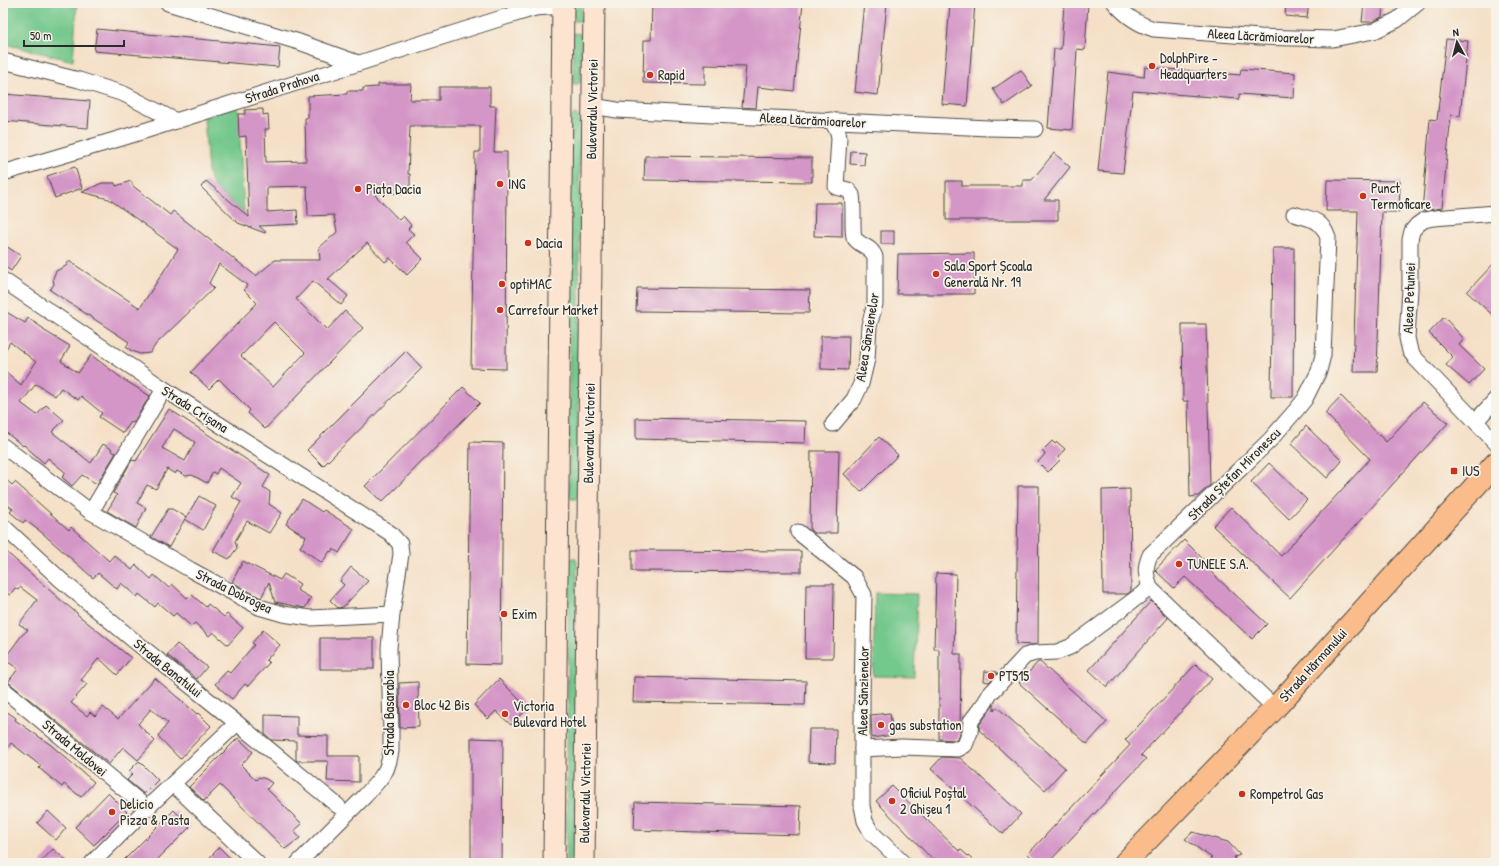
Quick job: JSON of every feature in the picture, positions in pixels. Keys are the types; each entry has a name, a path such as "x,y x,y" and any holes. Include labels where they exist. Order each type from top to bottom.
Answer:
{"main road":[{"name":"Bulevardul Victoriei","path":"584,863 594,3"},
{"path":"554,863 562,4"},
{"path":"562,105 592,106"},
{"name":"Strada Hărmanului","path":"1125,863 1275,708 1496,463"},
{"path":"558,521 588,522"}],"street":[{"path":"168,3 300,42 358,63"},
{"name":"Aleea Lăcrămioarelor","path":"1115,3 1127,17 1143,26 1154,29 1177,32 1282,38 1333,39 1374,31 1397,20 1414,7"},
{"name":"Strada Prahova","path":"3,173 125,137 535,8 562,4"},
{"path":"3,60 129,95 176,120"},
{"name":"Aleea Lăcrămioarelor","path":"592,106 617,110 995,129 1035,129"},
{"name":"Aleea Sânzienelor","path":"831,120 838,132 839,138 836,187 848,190 852,195 854,235 858,241 873,252 875,265 875,304 869,326 867,359 862,384 854,399 833,424"},
{"name":"Aleea Petuniei","path":"1496,213 1424,220 1412,231 1410,240 1410,289 1407,338 1410,351 1463,410 1476,421 1496,443"},
{"name":"Strada Ștefan Mironescu","path":"1150,588 1146,573 1146,565 1150,555 1270,440 1305,399 1319,371 1323,355 1328,238 1320,223 1294,214"},
{"name":"Strada Crișana","path":"5,285 164,389 390,533"},
{"path":"91,512 164,389"},
{"path":"1476,421 1496,399"},
{"name":"Strada Dobrogea","path":"3,446 91,512 191,570 259,607 283,614 310,618 392,614"},
{"name":"Strada Banatului","path":"3,526 61,580 338,806"},
{"name":"Aleea Sânzienelor","path":"798,532 854,577 864,594 862,806 865,822 871,832 903,863"},
{"name":"Strada Basarabia","path":"298,863 365,796 386,770 391,750 389,662 392,614 401,554 400,544 390,533"},
{"path":"862,749 958,749 965,744 970,732 971,721 990,694 1025,656 1035,653 1057,652 1070,647 1150,588 1275,708"},
{"name":"Strada Moldovei","path":"3,689 147,808"},
{"path":"92,863 147,808 237,723"},
{"path":"173,784 257,863"}],"green space":[{"path":"3,3 77,3 73,61 9,45 3,42"},
{"path":"573,3 581,3 581,21 573,21"},
{"path":"573,33 581,34 581,82 578,84 573,84"},
{"path":"238,106 244,213 214,187 208,173 204,117"},
{"path":"576,114 580,119 578,495 576,499 571,499 569,496 570,119"},
{"path":"572,558 575,558 577,562 574,863 566,863 569,562"},
{"path":"875,593 917,594 914,677 873,676"}],"building":[{"path":"652,3 803,3 794,91 758,87 756,108 742,107 746,66 705,65 705,84 643,83 644,40 651,40"},
{"path":"864,3 887,3 878,95 855,92"},
{"path":"950,3 975,3 967,106 942,104"},
{"path":"1064,3 1088,3 1085,50 1077,49 1072,130 1048,128 1054,49 1061,49"},
{"path":"1286,3 1309,3 1307,18 1285,16"},
{"path":"1364,3 1383,3 1382,17 1371,22 1362,22"},
{"path":"97,29 280,47 278,67 94,51"},
{"path":"1446,39 1468,41 1460,116 1451,115 1442,208 1422,211 1430,119 1437,120"},
{"path":"1145,67 1240,75 1241,69 1295,73 1294,98 1239,94 1239,99 1133,91 1123,173 1098,171 1108,72 1144,77"},
{"path":"1021,70 1032,86 1004,105 993,89"},
{"path":"378,84 411,84 410,100 439,100 439,87 490,87 490,106 496,106 494,152 507,152 506,369 471,368 475,152 480,152 480,126 410,126 408,174 410,174 410,186 408,186 407,193 374,194 399,220 403,216 411,225 408,229 414,234 406,242 423,259 407,275 390,258 385,262 367,243 328,279 348,296 341,305 313,281 296,299 327,330 345,311 363,328 265,429 248,413 250,410 219,379 209,389 191,372 257,303 244,290 247,285 219,264 209,283 214,288 156,344 150,353 140,354 132,351 126,347 129,342 50,290 54,284 53,278 56,271 66,266 69,261 140,308 178,249 109,199 82,192 102,183 115,183 116,186 131,181 133,186 170,215 173,211 256,276 275,260 320,260 319,248 337,232 334,215 308,216 307,186 267,187 267,212 297,210 298,224 259,226 266,232 265,233 238,223 201,187 206,181 249,217 246,136 239,137 238,114 245,114 245,110 263,109 263,115 268,114 269,129 265,129 266,162 306,161 305,118 308,118 308,96 347,94 347,91 363,91 363,88 378,87","holes":["274,322 305,353 273,387 241,356"]},
{"path":"3,94 90,101 88,128 3,121"},
{"path":"851,151 865,152 864,165 850,164"},
{"path":"1054,153 1070,167 1044,200 1058,200 1058,220 946,220 946,181 962,181 962,186 1023,186 1023,180 1032,180"},
{"path":"645,156 812,158 812,182 644,180"},
{"path":"75,167 82,188 55,198 47,176"},
{"path":"1327,180 1400,181 1399,212 1382,212 1377,372 1353,372 1358,211 1326,211"},
{"path":"815,203 842,203 842,237 814,236"},
{"path":"881,231 894,231 894,244 881,244"},
{"path":"3,244 21,256 11,271 3,265"},
{"path":"1273,248 1294,248 1293,397 1271,397"},
{"name":"Sala Sport Școala Generală Nr. 19","path":"974,253 974,294 897,294 898,254"},
{"path":"1496,261 1496,318 1467,292"},
{"path":"637,288 810,290 809,313 636,311"},
{"path":"3,310 25,323 28,318 44,329 43,330 70,346 61,361 78,373 91,355 123,379 150,396 133,423 131,422 123,433 99,417 102,413 81,396 78,400 61,388 55,396 36,384 21,403 37,415 46,405 64,420 52,432 91,463 103,444 112,449 111,451 116,453 97,484 82,475 72,486 62,477 66,473 48,458 44,463 24,445 23,446 3,430 3,369 21,385 36,362 10,342 3,354"},
{"path":"1444,317 1464,339 1459,345 1484,369 1469,385 1446,365 1453,357 1429,333"},
{"path":"1182,324 1206,324 1210,485 1198,496 1190,497 1188,401 1183,401"},
{"path":"821,336 849,336 848,370 821,369"},
{"path":"406,351 422,368 323,466 307,450"},
{"path":"463,387 480,403 382,502 365,486"},
{"path":"1341,396 1386,442 1423,402 1448,423 1290,598 1213,526 1231,507 1281,556 1370,459 1325,413"},
{"path":"169,409 270,475 263,487 270,492 269,504 282,513 269,533 247,521 235,541 237,548 229,559 213,551 241,502 232,497 241,483 219,468 216,474 213,472 207,483 192,475 186,476 177,471 175,474 167,469 156,489 147,485 137,503 146,508 136,528 107,511 117,495 113,493 132,460 136,461","holes":["174,429 195,442 185,461 162,448"]},
{"path":"636,418 806,421 805,443 636,439"},
{"path":"1306,426 1342,461 1327,478 1291,444"},
{"path":"879,437 898,455 861,492 844,474"},
{"path":"1052,441 1055,444 1057,442 1065,449 1058,457 1060,460 1048,472 1038,462 1045,454 1042,451"},
{"path":"470,442 503,443 501,665 467,664"},
{"path":"811,451 839,451 837,533 814,533 810,530"},
{"path":"1269,463 1307,500 1289,519 1251,482"},
{"path":"3,477 12,485 15,482 69,530 71,527 109,561 114,555 132,570 136,565 151,579 154,575 169,588 172,584 187,598 191,594 206,607 208,604 224,617 227,614 243,628 228,645 213,632 209,636 195,623 191,626 176,613 173,616 158,603 155,607 139,594 137,597 121,583 117,589 98,573 93,578 41,532 25,520 23,523 10,512 13,509 3,501"},
{"path":"1018,486 1039,486 1038,644 1032,645 1016,644"},
{"path":"1130,489 1131,591 1127,594 1103,594 1102,490"},
{"path":"199,496 216,506 203,530 185,519"},
{"path":"302,499 322,512 324,510 354,529 339,553 333,549 322,563 300,547 306,537 286,524"},
{"path":"168,509 172,509 186,517 169,547 151,537"},
{"path":"1184,540 1203,559 1200,562 1267,624 1252,639 1185,577 1174,588 1155,570"},
{"path":"3,549 77,614 131,658 117,675 99,658 81,680 87,684 71,703 87,716 90,712 95,716 103,707 118,719 155,678 197,714 198,713 211,726 180,759 158,736 168,723 151,709 138,724 155,741 138,760 123,747 109,764 8,682 18,669 4,659 22,635 28,630 19,624 37,600 20,587 18,590 15,588 10,595 3,591"},
{"path":"632,550 801,551 801,572 632,571"},
{"path":"243,561 280,580 284,574 300,584 297,590 311,598 305,608 275,602 269,582 261,598 232,582"},
{"path":"351,567 368,581 343,607 338,608 330,600 344,585 340,581"},
{"path":"936,573 956,574 954,654 961,654 960,733 958,739 956,740 939,739 939,649 934,649"},
{"path":"806,584 834,584 833,658 805,658"},
{"path":"1151,601 1168,618 1107,687 1089,670"},
{"path":"263,630 280,645 266,660 269,663 248,686 245,684 232,699 215,684 227,671 230,673 254,645 252,643"},
{"path":"320,638 374,638 374,669 320,669"},
{"path":"177,644 207,667 197,679 167,655"},
{"path":"1038,662 1040,662 1107,722 1087,744 1019,683"},
{"path":"1196,664 1212,679 1141,755 1146,759 1048,863 1037,863 1028,854 1130,745 1125,740"},
{"name":"PT515","path":"985,671 997,672 997,674 989,682 984,681"},
{"path":"634,677 806,681 805,705 633,702"},
{"path":"499,679 528,708 511,725 496,711 488,719 474,705"},
{"name":"Bloc 42 Bis","path":"418,682 419,727 400,728 399,683"},
{"path":"994,704 994,711 997,707 1065,768 1045,790 979,730 980,724"},
{"path":"3,709 16,718 15,720 51,745 94,782 81,797 64,784 62,787 39,768 41,766 11,743 3,755"},
{"name":"gas substation","path":"890,713 893,735 872,738 871,715"},
{"path":"265,715 297,716 297,735 328,736 328,756 359,756 359,782 327,781 328,761 297,761 296,741 272,740 265,734"},
{"path":"809,729 836,729 835,763 808,762"},
{"path":"238,738 253,752 241,765 256,780 259,777 272,783 267,789 302,824 294,831 300,838 285,849 220,785 204,801 189,787"},
{"path":"471,738 503,739 502,863 471,863"},
{"path":"942,757 960,758 1021,814 1003,834 931,769"},
{"path":"139,761 158,780 144,794 127,780 133,774 129,771"},
{"path":"892,786 959,851 960,849 976,863 936,863 876,801"},
{"path":"108,793 127,812 94,845 75,827"},
{"path":"635,802 801,806 800,835 634,830"},
{"path":"174,810 190,827 154,863 121,863"},
{"path":"48,811 66,828 56,840 37,823"},
{"path":"1193,832 1228,842 1240,855 1234,857 1237,863 1208,863 1212,858 1185,839"},
{"path":"219,847 235,863 204,863"},
{"path":"53,849 69,863 40,863"}],"place":[{"name":"DolphPire - Headquarters","path":"1152,66"},
{"name":"Rapid","path":"650,75"},
{"name":"ING","path":"500,184"},
{"name":"Piața Dacia","path":"358,189"},
{"name":"Punct Termoficare","path":"1363,196"},
{"name":"Dacia","path":"528,243"},
{"name":"Sala Sport Școala Generală Nr. 19","path":"936,274"},
{"name":"optiMAC","path":"502,284"},
{"name":"Carrefour Market","path":"500,310"},
{"name":"IUS","path":"1454,471"},
{"name":"TUNELE S.A.","path":"1179,564"},
{"name":"Exim","path":"504,614"},
{"name":"PT515","path":"991,676"},
{"name":"Bloc 42 Bis","path":"406,705"},
{"name":"Victoria Bulevard Hotel","path":"505,714"},
{"name":"gas substation","path":"881,725"},
{"name":"Rompetrol Gas","path":"1242,794"},
{"name":"Oficiul Poștal 2 Ghișeu 1","path":"892,801"},
{"name":"Delicio Pizza & Pasta","path":"112,812"}]}
